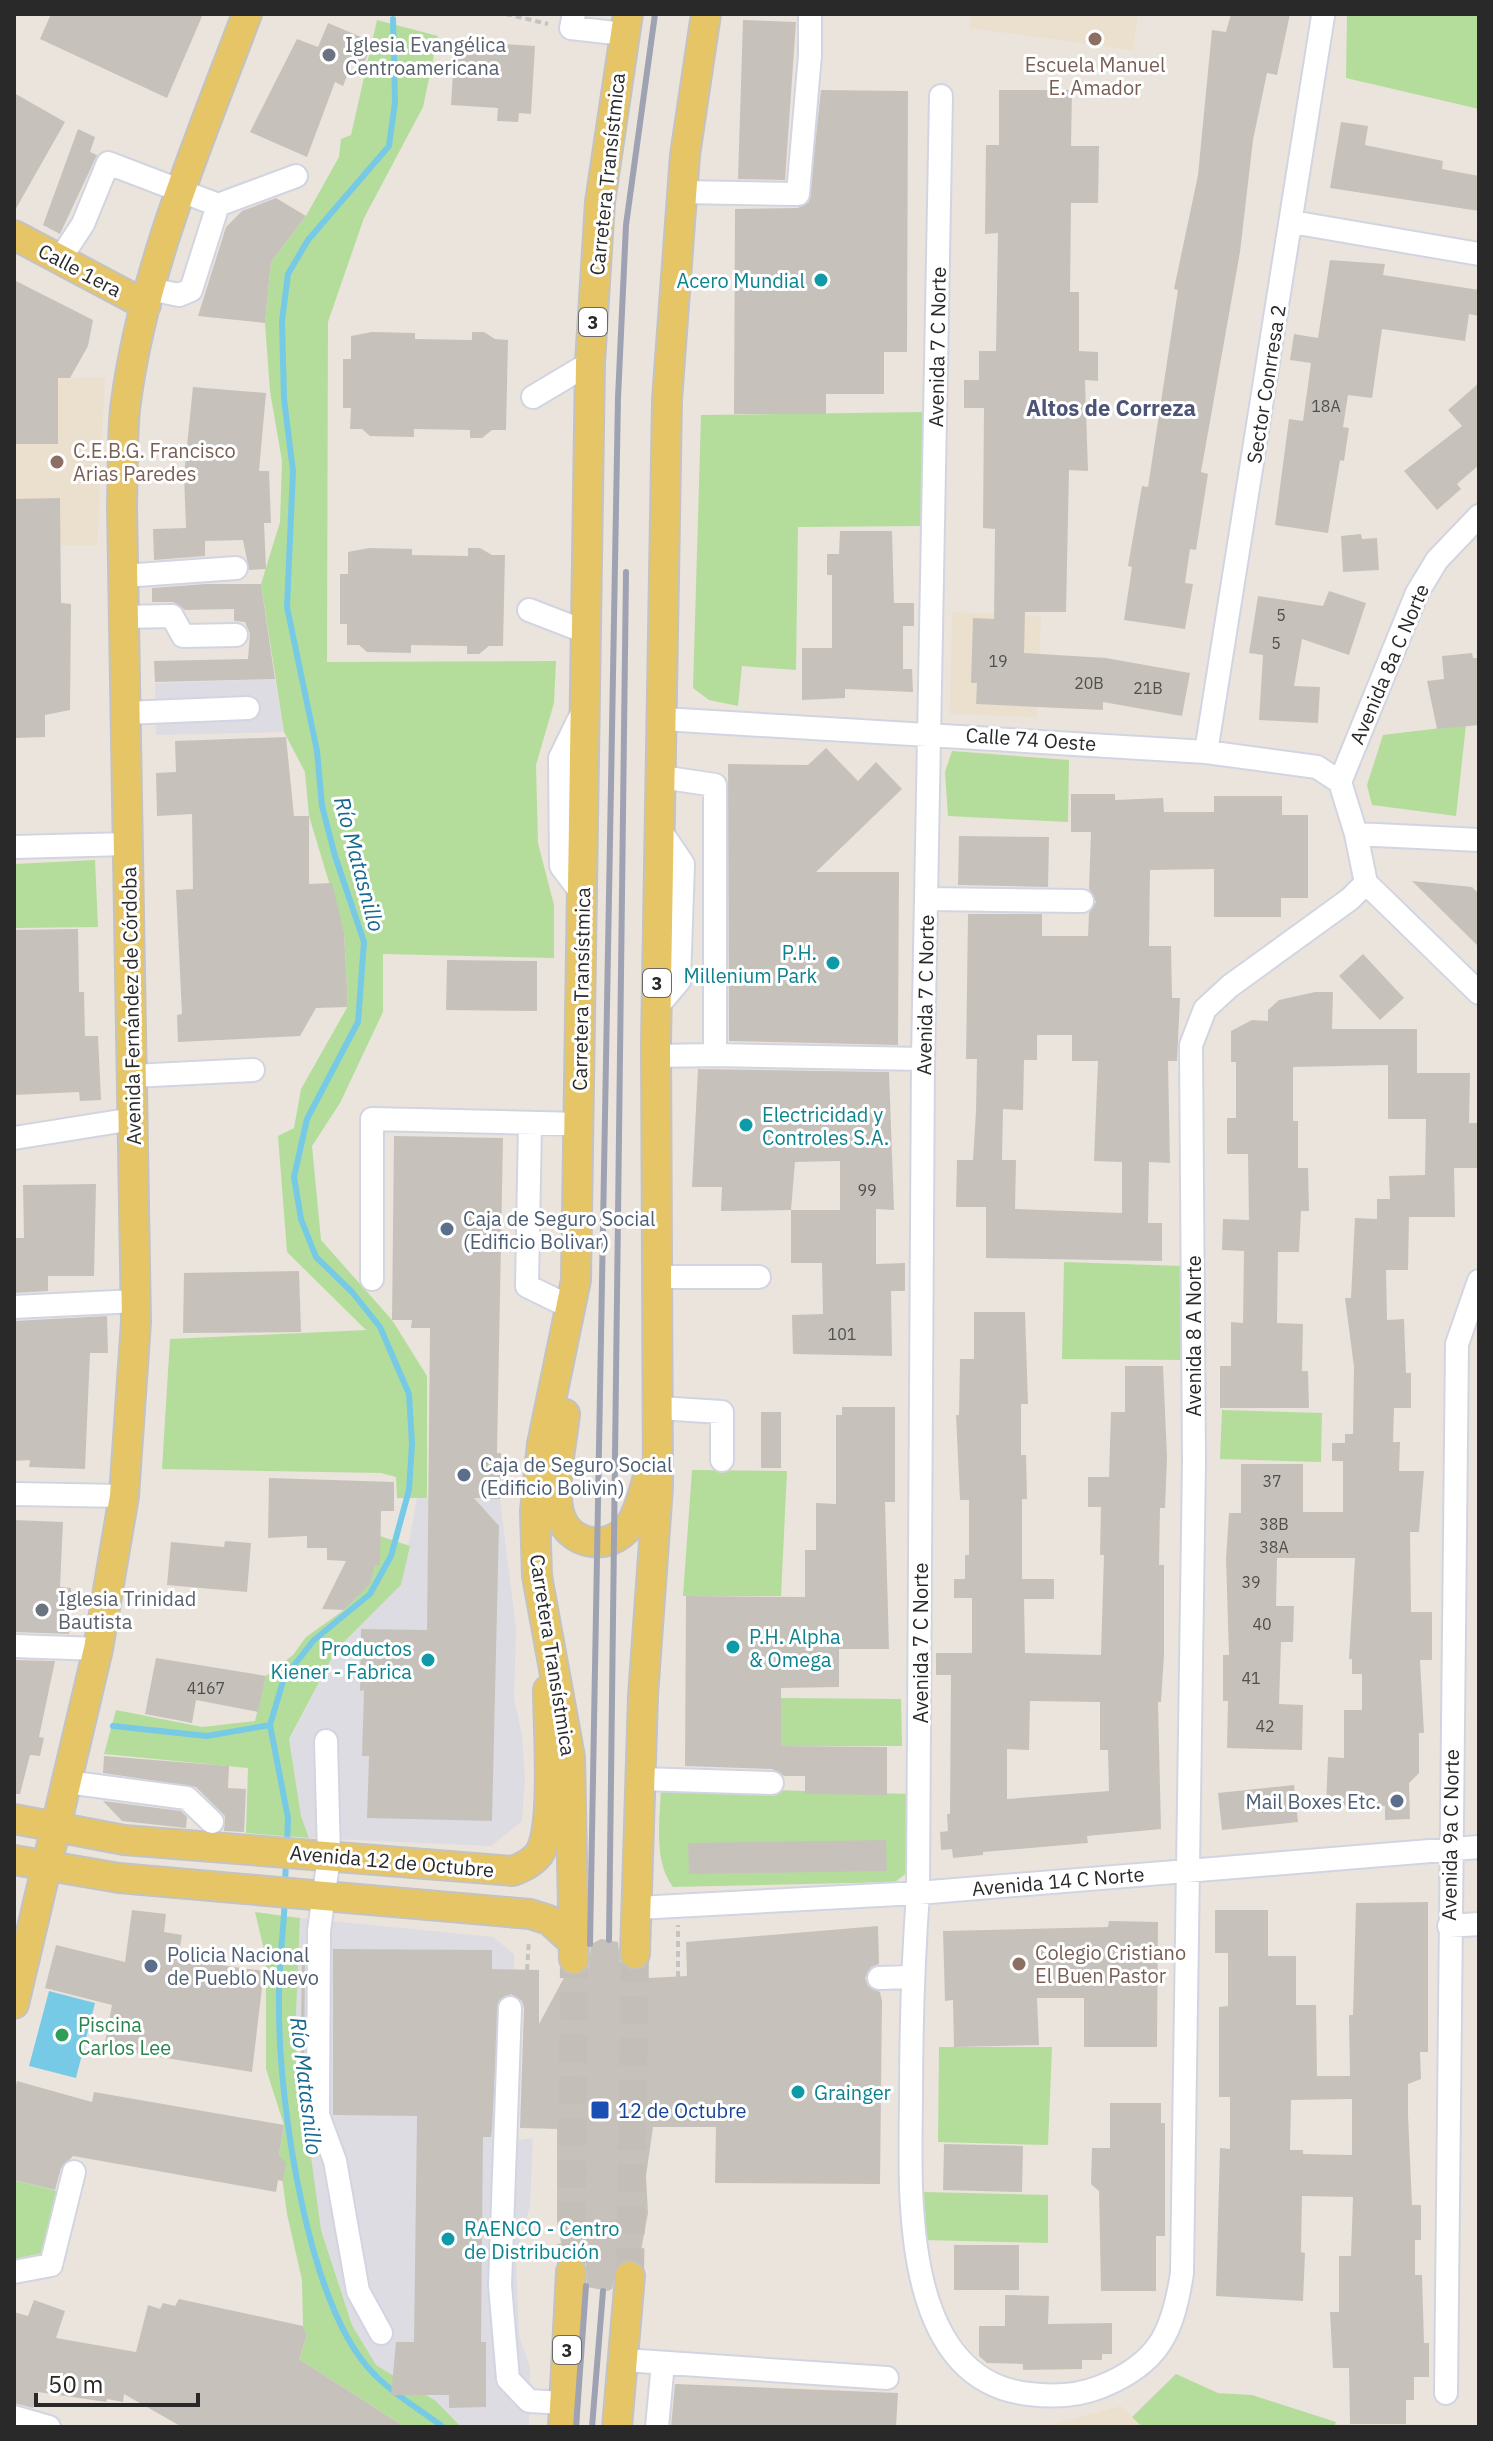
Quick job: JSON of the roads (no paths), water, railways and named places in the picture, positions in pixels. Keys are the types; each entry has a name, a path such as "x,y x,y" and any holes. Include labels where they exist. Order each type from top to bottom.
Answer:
{"main road":[{"name":"Avenida Fernández de Córdoba","path":"14,2004 98,1649 124,1496 136,1301 124,713 125,409 148,297 181,193 247,14"},
{"name":"3","path":"635,1954 640,1779 659,1443 656,1056 667,400 682,192 706,14"},
{"name":"Carretera Transístmica","path":"574,1950 570,1757 537,1576 535,1511 542,1444 570,1316 578,1250 590,363 600,202 626,24"},
{"name":"Calle 1era","path":"14,235 60,259 148,297"},
{"path":"570,1316 558,1499 562,1521 570,1533 581,1540 598,1543 623,1533 638,1510 659,1443"},
{"name":"Avenida 12 de Octubre","path":"14,1819 124,1840 513,1871 529,1864 540,1852 548,1827 547,1628"},
{"name":"Avenida 12 de Octubre","path":"14,1860 119,1878 250,1892 530,1914 549,1920 574,1950"},
{"name":"3","path":"563,2415 571,2272"},
{"path":"617,2427 630,2276"}],"street":[{"path":"574,14 571,28 626,24"},
{"path":"682,192 798,194 810,55 810,14"},
{"name":"Sector Conrresa 2","path":"1206,752 1323,16"},
{"name":"Avenida 7 C Norte","path":"911,1977 918,1893 923,1059 941,96"},
{"path":"60,259 83,224 108,163 218,205 296,176"},
{"path":"148,297 179,295 191,290 218,205"},
{"path":"1292,222 1479,254"},
{"path":"533,397 590,363"},
{"name":"Avenida 8a C Norte","path":"1340,782 1417,593 1437,560 1479,516"},
{"path":"123,576 236,568"},
{"path":"529,610 586,632"},
{"path":"123,617 172,616 183,636 236,635"},
{"path":"124,713 248,708"},
{"name":"Calle 74 Oeste","path":"663,719 930,732 1206,752 1317,767 1340,782"},
{"path":"661,777 715,785 715,1055"},
{"path":"1340,782 1356,834 1366,883 1479,993"},
{"path":"1356,834 1479,840"},
{"path":"14,847 127,844"},
{"name":"Avenida 8 A Norte","path":"911,1977 910,2204 918,2266 936,2322 970,2370 1006,2392 1050,2397 1090,2391 1122,2378 1153,2355 1175,2317 1182,2273 1194,1462 1191,1045 1205,1009 1213,1001 1366,883"},
{"path":"927,899 1082,901"},
{"path":"656,1056 923,1059"},
{"path":"132,1076 253,1070"},
{"path":"14,1138 133,1119"},
{"path":"372,1279 372,1119 580,1124"},
{"path":"530,1123 527,1286 570,1316"},
{"path":"658,1277 759,1277"},
{"name":"Avenida 9a C Norte","path":"1446,2393 1457,1344 1479,1281"},
{"path":"14,1307 136,1301"},
{"path":"659,1408 722,1412 722,1460"},
{"path":"14,1494 124,1496"},
{"path":"14,1646 98,1649"},
{"path":"326,1741 314,1897 319,1949 318,2115 335,2161 358,2291 381,2333"},
{"path":"640,1779 772,1783"},
{"path":"67,1782 187,1798 212,1822"},
{"name":"Avenida 14 C Norte","path":"637,1908 918,1893 1479,1847"},
{"path":"1449,1926 1479,1924"},
{"path":"879,1978 911,1977"},
{"path":"510,2008 500,2285 508,2379 529,2401 563,2415"},
{"path":"14,2272 51,2265 74,2172"},
{"path":"624,2360 887,2378"},
{"path":"657,2427 663,2363"},
{"path":"14,2417 49,2427"}],"water":[{"name":"Piscina Carlos Lee","path":"49,1991 95,2003 76,2078 29,2066"}],"waterway":[{"name":"Río Matasnillo","path":"287,1844 288,1818 270,1725 284,1678 314,1640 370,1594 391,1556 409,1490 412,1444 409,1394 380,1327 352,1292 316,1257 301,1219 294,1177 307,1119 358,1022 364,942 322,806 317,751 287,607 293,471 284,399 282,321 288,274 308,240 389,146 395,102 393,19"},
{"path":"113,1726 207,1736 270,1725"},
{"name":"Río Matasnillo","path":"285,1884 286,1859"},
{"name":"Río Matasnillo","path":"285,1899 279,1981 280,2049 291,2148 315,2255 331,2303 351,2344 382,2382 443,2427"}],"tunnel":[{"path":"630,2276 635,1954"},
{"path":"571,2272 574,1959"}],"railway":[{"path":"590,1944 618,398 626,225 655,14"},
{"path":"609,1940 626,572"},
{"path":"576,2427 586,2286"},
{"path":"592,2427 603,2291"}],"place":[{"name":"Escuela Manuel E. Amador","path":"1095,39"},
{"name":"Iglesia Evangélica Centroamericana","path":"329,55"},
{"name":"Acero Mundial","path":"821,280"},
{"name":"C.E.B.G. Francisco Arias Paredes","path":"57,462"},
{"name":"P.H. Millenium Park","path":"833,963"},
{"name":"Electricidad y Controles S.A.","path":"746,1125"},
{"name":"Caja de Seguro Social (Edificio Bolivar)","path":"447,1229"},
{"name":"Caja de Seguro Social (Edificio Bolivin)","path":"464,1475"},
{"name":"Iglesia Trinidad Bautista","path":"42,1610"},
{"name":"P.H. Alpha & Omega","path":"733,1647"},
{"name":"Productos Kiener - Fabrica","path":"428,1660"},
{"name":"Mail Boxes Etc.","path":"1397,1801"},
{"name":"Colegio Cristiano El Buen Pastor","path":"1019,1964"},
{"name":"Policia Nacional de Pueblo Nuevo","path":"151,1966"},
{"name":"Piscina Carlos Lee","path":"62,2035"},
{"name":"Grainger","path":"798,2092"},
{"name":"12 de Octubre","path":"600,2110"},
{"name":"RAENCO - Centro de Distribución","path":"448,2239"}],"district":[{"name":"Altos de Correza","path":"1111,407"}]}
